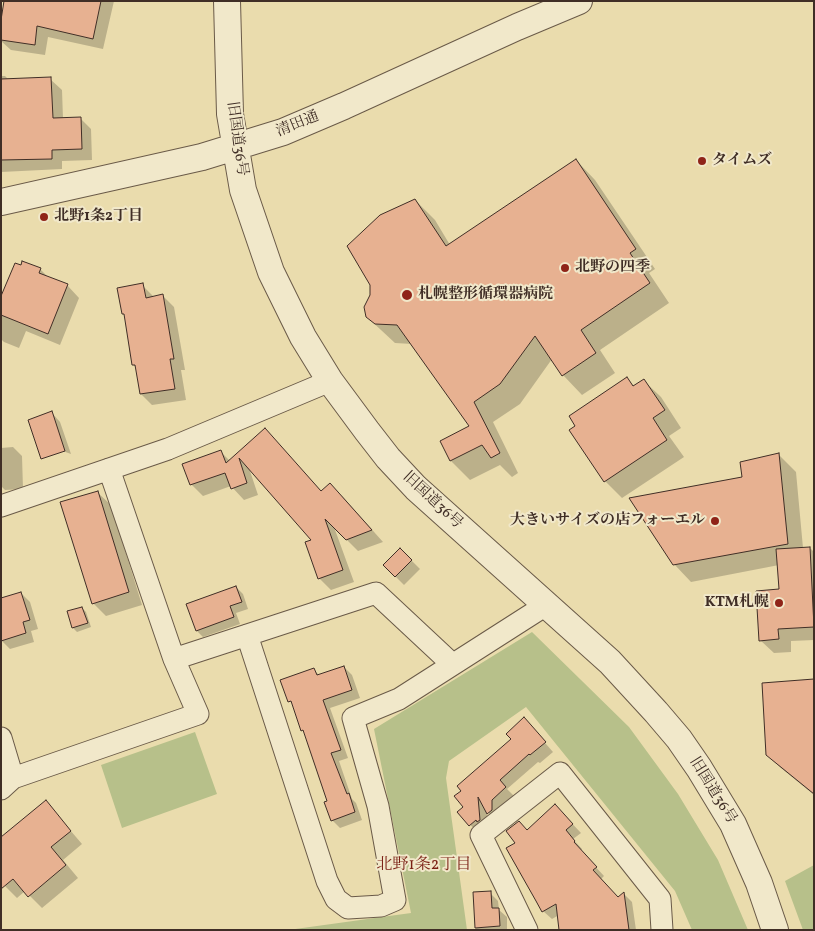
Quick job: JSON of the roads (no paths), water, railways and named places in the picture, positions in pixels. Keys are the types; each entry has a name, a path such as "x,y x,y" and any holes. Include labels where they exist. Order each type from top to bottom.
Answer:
{"street":[{"name":"旧国道36号","path":"227,1 230,114 244,190 271,272 303,337 330,381 383,451 416,488 629,681 656,712 700,768 733,824 748,855 775,930"},
{"name":"清田通","path":"1,202 202,156 283,132 579,1"},
{"path":"1,506 168,450 330,381"},
{"path":"1,738 7,783 198,714 174,659 109,469"},
{"path":"174,659 376,593 452,664"},
{"path":"247,635 327,881 336,899 348,908 382,906 394,900 378,806 353,718 399,699 546,605"},
{"path":"527,930 481,835 560,773 660,898 662,930"}],"place":[{"name":"タイムズ","path":"702,161"},
{"name":"北野1条2丁目","path":"44,217"},
{"name":"北野の四季","path":"565,268"},
{"name":"札幌整形循環器病院","path":"407,295"},
{"name":"大きいサイズの店フォーエル","path":"715,521"},
{"name":"KTM札幌","path":"779,603"}],"district":[{"name":"北野1条2丁目","path":"424,866"}]}
